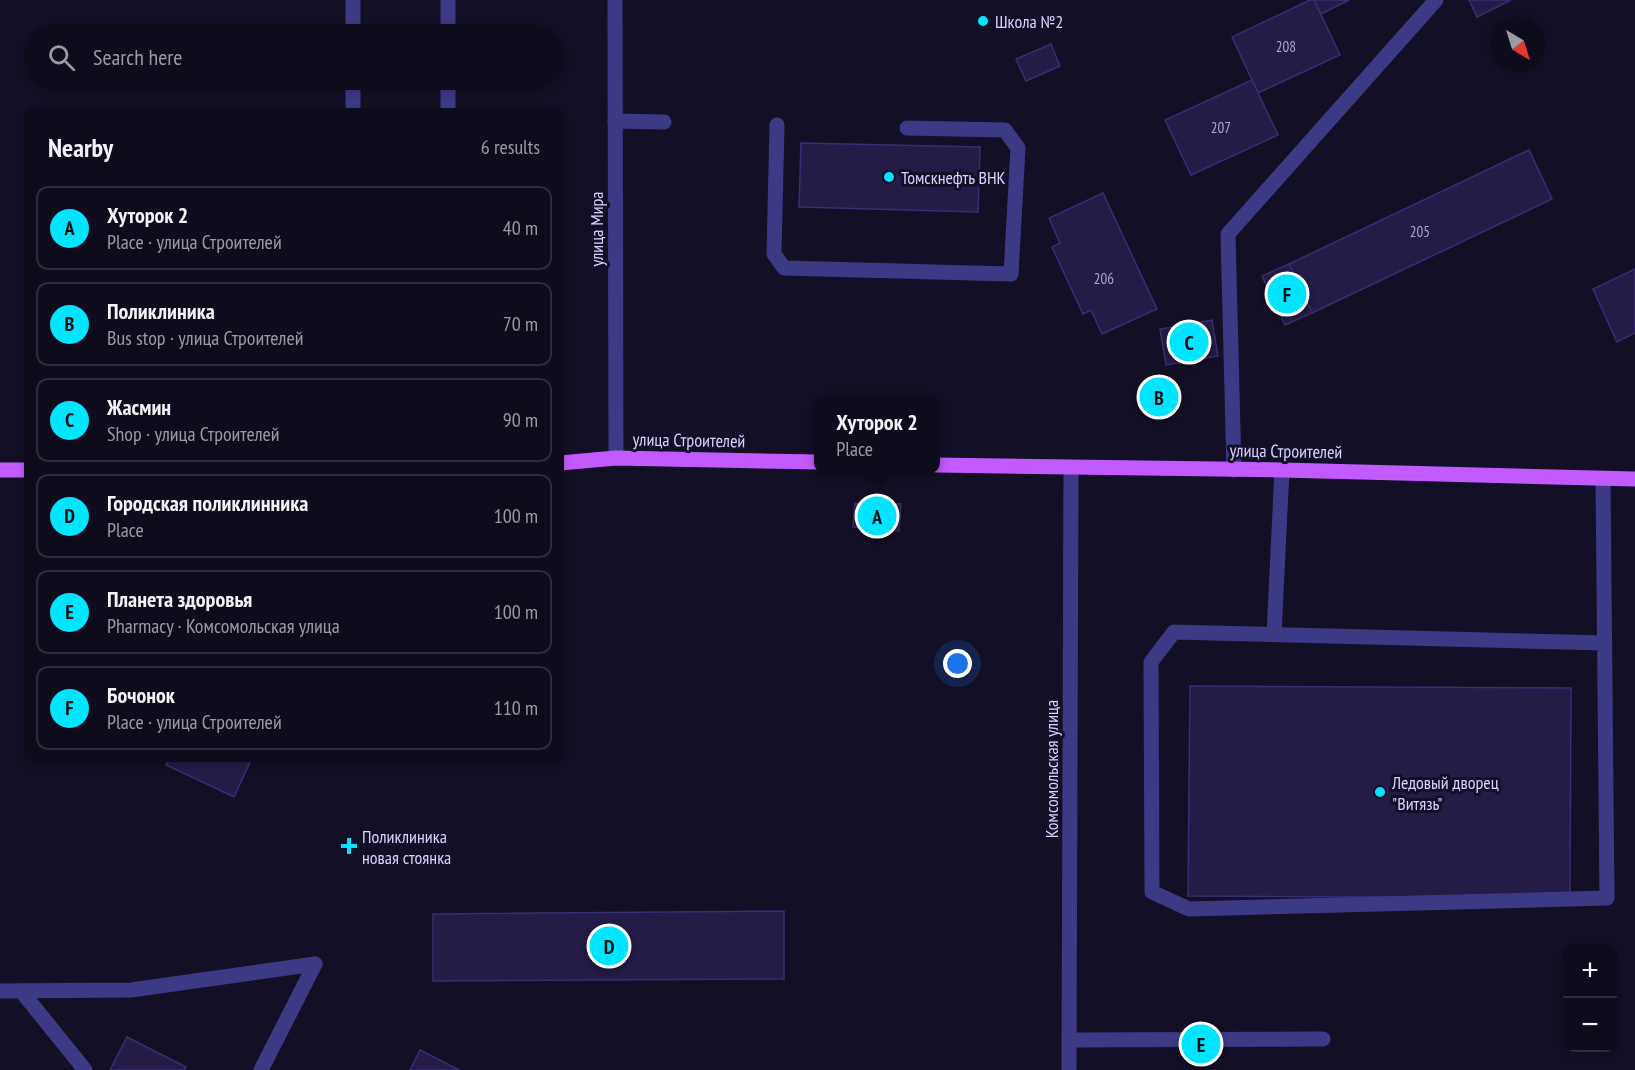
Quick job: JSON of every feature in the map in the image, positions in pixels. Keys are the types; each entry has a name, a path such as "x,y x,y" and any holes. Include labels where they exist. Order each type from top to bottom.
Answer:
{"main road":[{"name":"улица Строителей","path":"564,463 616,458 814,462"},
{"name":"улица Строителей","path":"940,465 1282,470 1635,479"},
{"path":"0,470 24,470"}],"street":[{"path":"353,0 353,24"},
{"path":"448,0 448,24"},
{"name":"улица Мира","path":"615,0 616,458"},
{"path":"1233,470 1228,234 1436,0"},
{"path":"353,90 353,108"},
{"path":"448,90 448,108"},
{"path":"615,121 664,122"},
{"path":"777,125 774,254 784,268 1011,274 1018,148 1005,130 907,128"},
{"name":"Комсомольская улица","path":"1069,1070 1071,468"},
{"path":"1274,634 1282,470"},
{"path":"1603,479 1605,643 1606,898 1190,909 1152,892 1151,662 1174,632 1605,643"},
{"path":"0,991 131,990 315,964 261,1070"},
{"path":"21,992 85,1070"},
{"path":"1069,1040 1323,1039"}],"building":[{"path":"1314,0 1340,55 1258,93 1232,37"},
{"path":"1314,0 1349,0 1321,14"},
{"path":"1469,0 1511,0 1477,17"},
{"path":"1051,44 1060,66 1026,81 1016,59"},
{"path":"1252,80 1278,135 1191,175 1165,120"},
{"name":"Томскнефть ВНК","path":"801,143 980,147 978,212 799,207"},
{"path":"1529,150 1552,199 1312,313 1289,264"},
{"path":"1103,193 1157,309 1102,334 1091,310 1083,314 1052,247 1060,243 1049,218"},
{"path":"1289,264 1312,313 1285,325 1262,276"},
{"path":"1635,269 1635,333 1617,342 1593,289"},
{"path":"1212,320 1218,356 1166,365 1160,329"},
{"path":"855,503 901,504 899,531 853,527"},
{"name":"Ледовый дворец \"Витязь\"","path":"1190,686 1571,688 1570,898 1188,896"},
{"path":"168,762 250,762 234,797 166,765"},
{"path":"784,911 784,979 433,981 433,914"},
{"path":"127,1037 186,1067 184,1070 110,1070"},
{"path":"420,1050 459,1070 410,1070"}],"place":[{"name":"Школа №2","path":"983,21"},
{"name":"Томскнефть ВНК","path":"889,177"},
{"name":"Бочонок","path":"1287,294"},
{"name":"Жасмин","path":"1189,342"},
{"name":"Поликлиника","path":"1159,397"},
{"name":"Хуторок 2","path":"877,516"},
{"name":"Ледовый дворец \"Витязь\"","path":"1380,792"},
{"name":"Поликлиника новая стоянка","path":"349,846"},
{"name":"Городская поликлинника","path":"609,946"},
{"name":"Планета здоровья","path":"1201,1044"}]}
